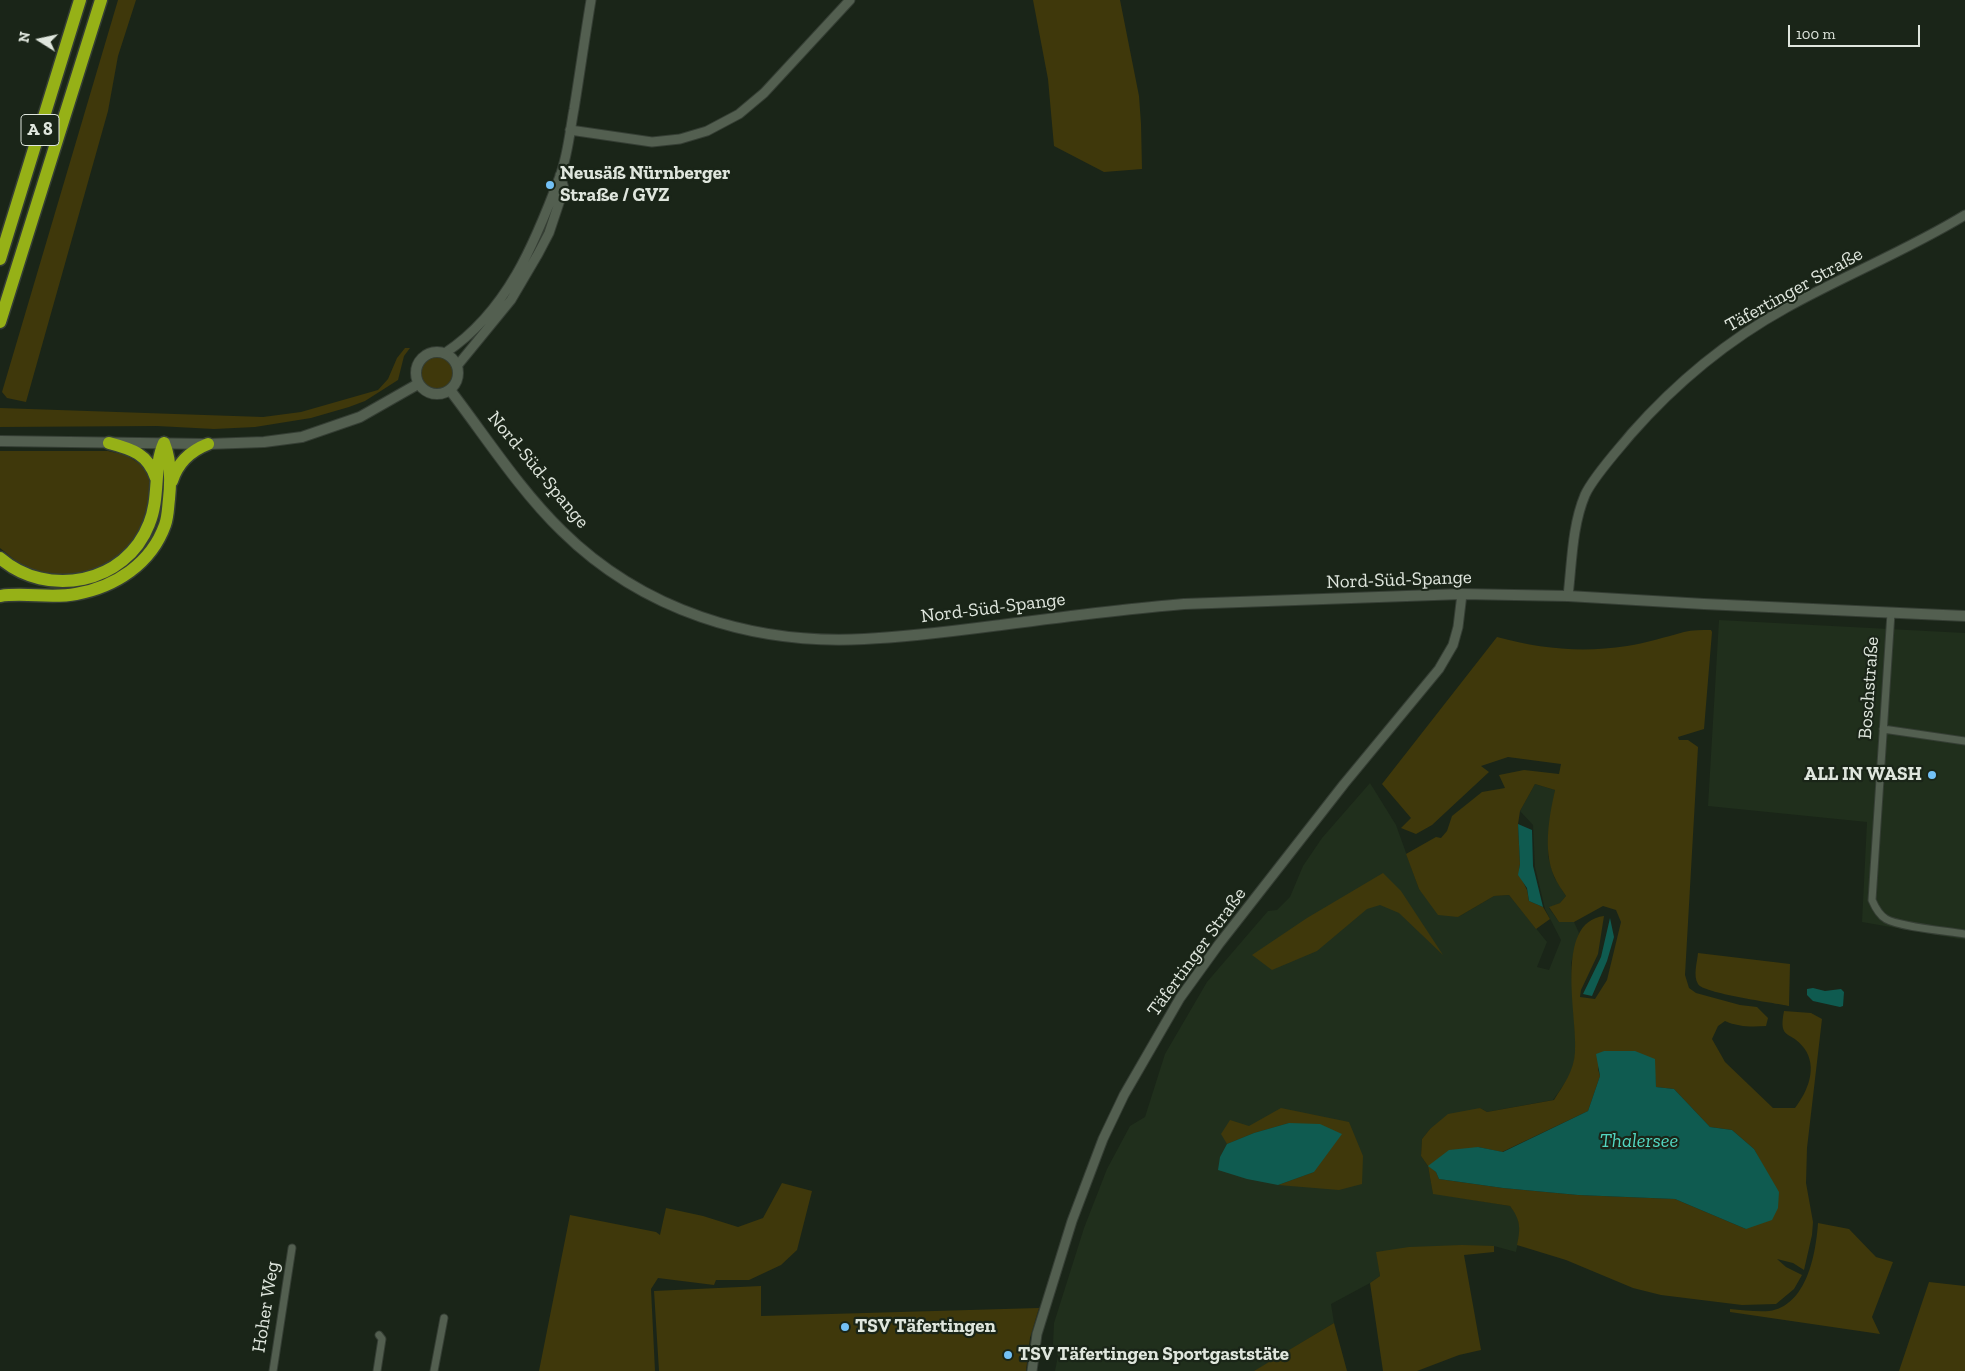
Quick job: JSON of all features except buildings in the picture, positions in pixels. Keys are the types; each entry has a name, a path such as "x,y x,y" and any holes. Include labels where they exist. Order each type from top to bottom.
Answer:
{"highway":[{"name":"A 8","path":"0,259 80,0"},
{"name":"A 8","path":"0,322 101,0"},
{"path":"109,443 130,449 142,457 152,466 157,483"},
{"path":"0,558 24,574 55,582 80,580 112,569 130,553 145,533 155,506 159,454 164,443"},
{"path":"0,596 12,594 73,595 117,581 132,571 155,546 166,524 170,485 169,454 164,443"},
{"path":"170,485 176,468 185,458 196,449 208,444"}],"main road":[{"path":"435,352 445,353 457,366 457,379 450,390 438,395 432,394 422,389 418,384 416,370 422,358 435,352"},
{"path":"3,441 208,444 264,442 302,437 360,417 418,384"},
{"name":"Nord-Süd-Spange","path":"450,390 528,492 561,530 596,561 632,586 708,621 741,630 787,637 863,639 939,633 1141,608 1462,594 1590,596 1965,616"}],"street":[{"path":"457,366 499,316 532,248 560,175 570,130 591,0"},
{"path":"570,130 652,142 680,139 707,131 739,114 764,93 850,0"},
{"name":"Täfertinger Straße","path":"1568,596 1578,518 1586,493 1612,456 1647,416 1688,378 1733,341 1786,308 1965,215"},
{"path":"445,353 460,344 477,328 516,284"},
{"name":"Täfertinger Straße","path":"1032,1371 1037,1334 1072,1221 1104,1139 1124,1095 1180,998 1219,944 1344,784 1439,669 1453,645 1458,627 1462,594"},
{"name":"Boschstraße","path":"1891,612 1872,900 1876,910 1885,919 1898,923 1965,934"},
{"path":"1883,729 1965,741"},
{"name":"Hoher Weg","path":"273,1371 292,1248"},
{"path":"434,1371 444,1318"},
{"path":"377,1371 382,1338 379,1335"}],"shaded area":[{"path":"118,0 136,0 118,56 108,111 26,402 7,398 2,392"},
{"path":"1033,0 1120,0 1139,96 1142,169 1104,172 1054,146 1048,79"},
{"path":"405,348 410,348 404,356 398,380 365,401 311,418 255,427 214,429 157,426 0,427 0,408 263,417 301,412 378,390 388,379 397,358"},
{"path":"437,356 449,361 454,373 449,385 437,390 425,385 420,373 425,361"},
{"path":"0,451 108,451 126,455 148,469 154,485 142,535 110,565 74,577 33,572 0,548"},
{"path":"1719,620 1965,633 1965,940 1862,922 1867,822 1708,806"},
{"path":"1711,630 1704,729 1678,737 1679,740 1688,740 1698,747 1685,975 1689,988 1696,993 1740,1005 1757,1007 1768,1018 1766,1026 1745,1026 1725,1021 1718,1026 1712,1039 1725,1062 1773,1108 1795,1108 1804,1094 1811,1071 1808,1055 1804,1048 1784,1031 1784,1011 1811,1013 1822,1019 1807,1148 1806,1183 1813,1222 1812,1235 1804,1270 1793,1263 1777,1259 1786,1267 1802,1275 1794,1289 1776,1304 1742,1305 1661,1295 1633,1288 1566,1260 1517,1245 1519,1224 1510,1206 1433,1194 1428,1166 1421,1156 1422,1139 1430,1129 1448,1114 1480,1108 1487,1112 1554,1100 1568,1077 1574,1059 1575,1037 1572,974 1573,953 1578,935 1588,922 1604,916 1598,954 1581,990 1580,997 1595,999 1607,980 1621,922 1616,910 1603,906 1574,922 1559,922 1549,907 1560,903 1566,896 1554,876 1549,855 1549,822 1555,790 1535,784 1520,811 1518,824 1519,871 1529,901 1543,907 1550,919 1536,929 1509,895 1494,896 1458,917 1438,915 1419,889 1406,854 1436,837 1441,838 1447,831 1452,816 1482,792 1505,788 1499,775 1524,770 1559,774 1561,764 1508,757 1481,766 1489,772 1432,825 1416,834 1401,828 1411,818 1382,784 1497,637 1562,649 1594,649 1649,642 1687,631","holes":["1604,1051 1613,1052 1655,1076 1656,1087 1674,1089 1710,1127 1732,1130 1754,1149 1763,1166 1746,1229 1675,1199 1578,1195 1503,1188 1439,1179 1436,1172 1429,1166 1478,1147 1502,1152 1588,1111 1600,1076 1598,1069"]},
{"path":"1370,783 1396,825 1419,889 1458,917 1494,896 1509,895 1547,942 1537,967 1549,970 1561,940 1545,909 1535,867 1533,825 1520,811 1535,784 1555,790 1548,839 1548,856 1554,877 1566,896 1560,903 1549,908 1559,922 1574,922 1579,933 1571,963 1576,1051 1572,1073 1553,1100 1487,1112 1480,1108 1430,1129 1422,1139 1421,1156 1428,1166 1433,1193 1510,1206 1518,1216 1520,1233 1516,1252 1494,1246 1377,1252 1380,1276 1331,1304 1334,1323 1255,1371 1055,1371 1058,1356 1053,1345 1054,1323 1084,1228 1107,1169 1130,1126 1145,1117 1165,1054 1207,982 1268,911 1277,910 1290,897 1303,866 1322,838"},
{"path":"1383,873 1401,891 1443,955 1399,913 1380,905 1367,909 1317,951 1272,970 1252,955 1307,918"},
{"path":"1698,953 1790,964 1789,1006 1725,994 1702,987 1698,984 1696,977"},
{"path":"1281,1108 1349,1122 1363,1156 1362,1184 1339,1190 1278,1185 1314,1172 1289,1123 1254,1133 1227,1144 1221,1134 1230,1120 1249,1126"},
{"path":"782,1183 812,1191 797,1250 781,1265 749,1280 716,1280 714,1285 658,1278 651,1289 655,1371 539,1371 570,1215 656,1232 660,1235 666,1208 703,1216 738,1227 763,1218"},
{"path":"1818,1223 1849,1229 1876,1257 1893,1262 1872,1317 1880,1334 1730,1312 1730,1309 1769,1311 1782,1307 1792,1299 1801,1289 1812,1263"},
{"path":"1494,1246 1494,1252 1464,1255 1481,1350 1459,1355 1417,1371 1383,1371 1370,1283 1380,1276 1376,1252 1409,1247"},
{"path":"1929,1282 1965,1286 1965,1371 1899,1371"},
{"name":"TSV Täfertingen","path":"761,1286 761,1316 1039,1308 1030,1338 1026,1371 659,1371 654,1291"},
{"path":"1334,1323 1347,1371 1254,1371"}],"water":[{"path":"1518,824 1532,830 1533,866 1543,907 1529,901 1527,888 1518,875 1520,864"},
{"path":"1610,918 1614,937 1607,961 1592,996 1583,994 1601,957"},
{"path":"1813,988 1825,991 1841,989 1844,992 1843,1006 1813,1001 1807,995 1807,989"},
{"name":"Thalersee","path":"1604,1051 1635,1051 1655,1059 1656,1087 1674,1089 1710,1127 1732,1130 1754,1149 1779,1192 1778,1208 1772,1220 1746,1229 1675,1199 1578,1195 1503,1188 1439,1179 1436,1172 1428,1166 1449,1150 1478,1147 1503,1152 1588,1111 1600,1076 1596,1054"},
{"path":"1289,1123 1320,1124 1342,1134 1314,1172 1278,1185 1247,1179 1218,1170 1220,1157 1227,1144 1254,1133"}],"place":[{"name":"Neusäß Nürnberger Straße / GVZ","path":"550,185"},
{"name":"ALL IN WASH","path":"1932,775"},
{"name":"TSV Täfertingen","path":"845,1327"},
{"name":"TSV Täfertingen Sportgaststäte","path":"1008,1355"}]}
